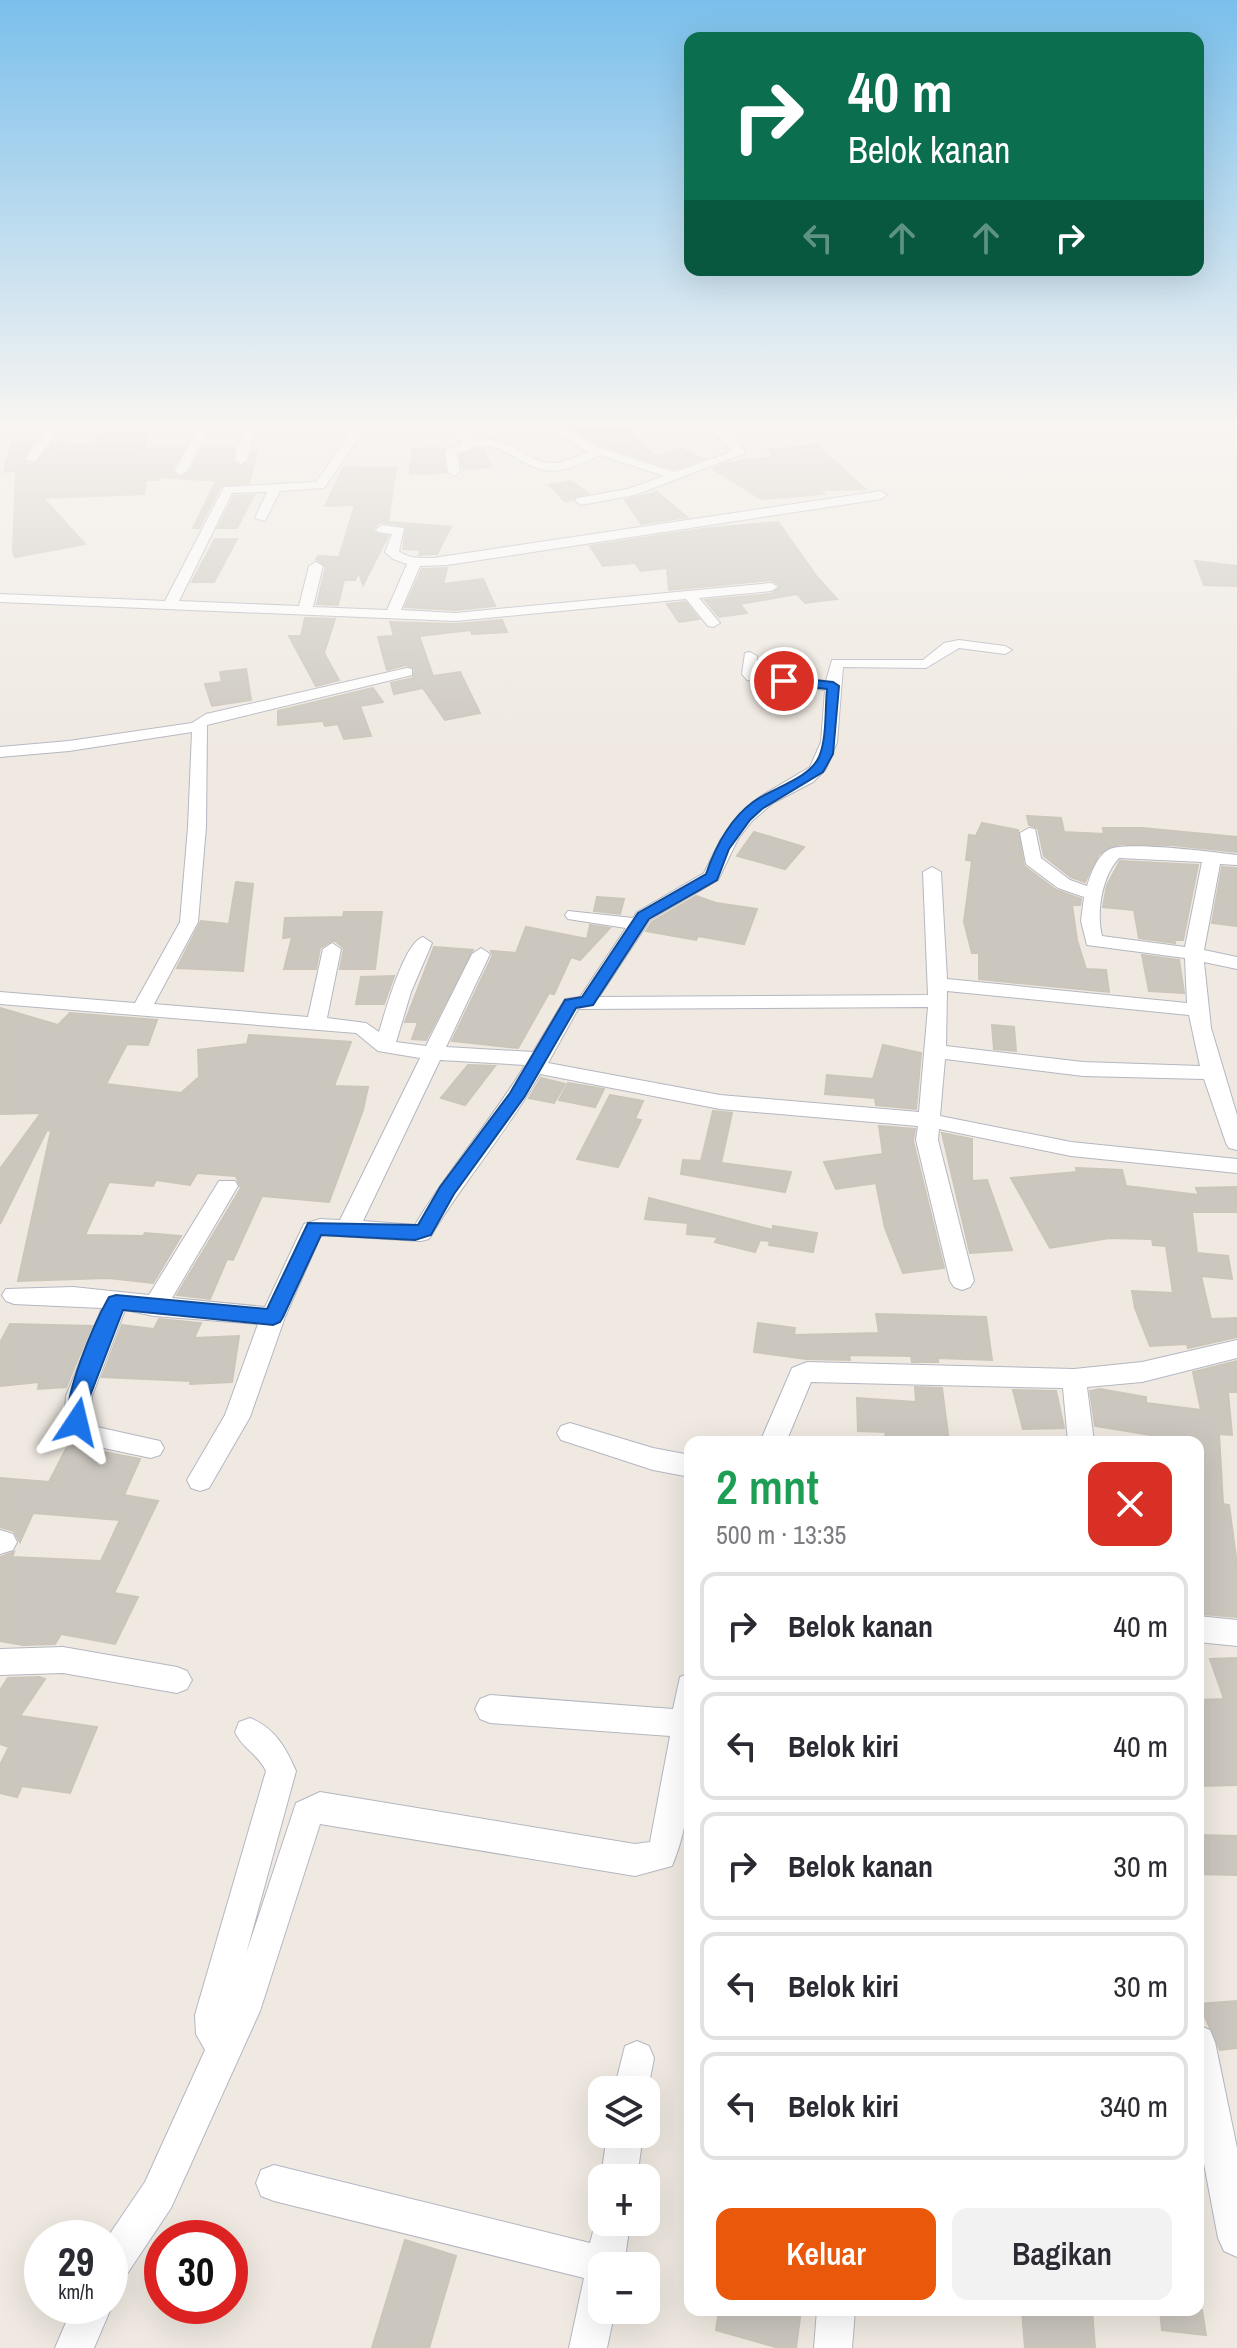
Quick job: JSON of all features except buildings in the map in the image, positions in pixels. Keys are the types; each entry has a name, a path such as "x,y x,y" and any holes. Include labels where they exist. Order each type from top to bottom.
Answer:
{"street":[{"path":"170,605 205,537"},
{"path":"398,537 393,555 415,562 477,558 602,537"},
{"path":"392,614 415,562"},
{"path":"305,611 316,566"},
{"path":"0,598 456,617 771,587"},
{"path":"688,593 713,623"},
{"path":"587,1001 643,916 712,876 722,849 745,817 757,806 818,769 827,754 835,666 840,662 926,664 943,650 959,644 1005,650"},
{"path":"750,656 749,674 752,677 833,686"},
{"path":"0,752 69,746 197,726 206,719 407,672"},
{"path":"142,1008 189,922 197,827 200,726 197,726"},
{"path":"1029,833 1032,860 1064,884 1094,895"},
{"path":"1237,860 1166,853 1115,853 1106,863 1090,912 1091,938 1094,941 1237,963"},
{"path":"1212,858 1194,954 1197,1010 1210,1073 1237,1143"},
{"path":"932,872 939,993 927,1140 962,1281"},
{"path":"574,915 638,924"},
{"path":"385,1047 401,992 423,943"},
{"path":"316,1024 332,949"},
{"path":"348,1228 481,954"},
{"path":"200,1480 237,1417 273,1317 312,1230 320,1227 421,1233 446,1191 537,1063 571,1004 587,1001 939,993 1197,1010"},
{"path":"0,998 359,1027 369,1031 376,1042 385,1047 537,1063 720,1102 927,1120 1071,1149 1237,1166"},
{"path":"936,1051 1083,1069 1210,1073"},
{"path":"154,1307 227,1186"},
{"path":"14,1295 73,1296 154,1307 273,1317"},
{"path":"116,1302 79,1396 77,1422 89,1436 151,1448"},
{"path":"776,1436 801,1375 807,1372 1074,1379 1142,1372 1237,1349"},
{"path":"1074,1379 1080,1436"},
{"path":"570,1433 653,1459 684,1465"},
{"path":"1204,1630 1237,1633"},
{"path":"0,1662 63,1660 177,1680"},
{"path":"490,1709 684,1724"},
{"path":"226,2045 213,2034 212,2015 281,1771 274,1754 250,1732"},
{"path":"128,2240 158,2195 248,1999 302,1823 313,1810 320,1807 645,1861 661,1855 665,1845 684,1749"},
{"path":"1204,2072 1237,2238"},
{"path":"274,2183 588,2262"},
{"path":"833,2348 836,2316"},
{"path":"74,2348 85,2324"},
{"path":"588,2348 593,2324"}],"route":[{"path":"77,1422 79,1396 116,1302 273,1317 315,1228 415,1234 425,1230 446,1191 517,1096 571,1004 587,1001 643,916 712,876 722,849 745,817 757,806 818,769 827,754 833,686 784,681"}]}
